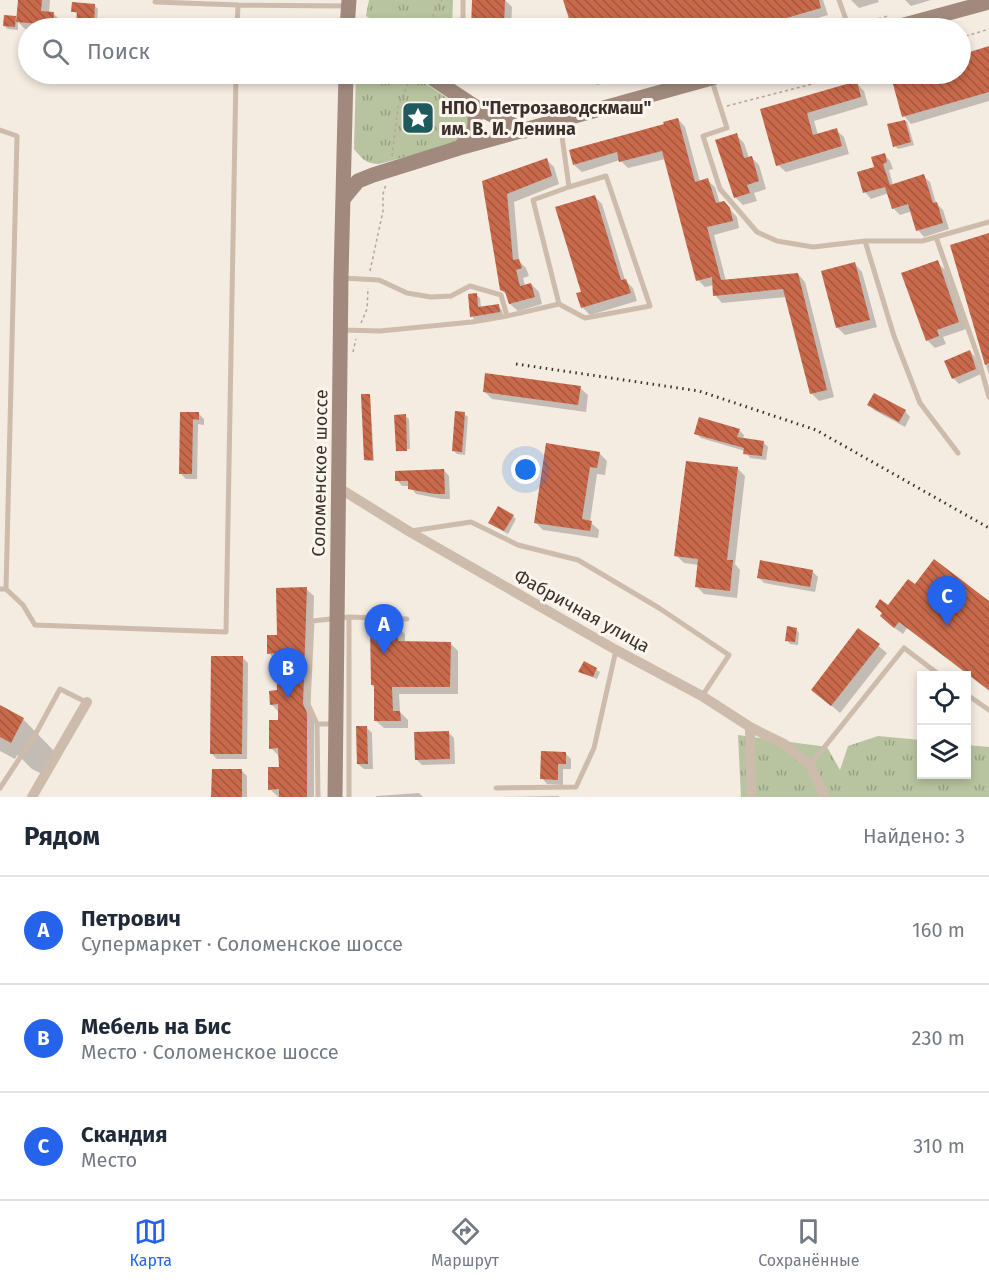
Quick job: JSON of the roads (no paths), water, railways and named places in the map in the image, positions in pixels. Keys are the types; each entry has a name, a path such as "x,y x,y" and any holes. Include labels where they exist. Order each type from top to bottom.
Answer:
{"main road":[{"path":"930,18 989,2"},
{"path":"349,3 350,18"},
{"name":"Соломенское шоссе","path":"335,797 335,724 343,618 339,488 346,84"},
{"path":"441,84 474,106 525,131"},
{"path":"344,198 358,181 373,175 459,148 687,84"},
{"path":"459,148 473,136 476,118 474,106"},
{"path":"345,149 351,162 373,175"}],"street":[{"name":"Фабричная улица","path":"339,488 410,532 616,650 702,696 750,727 784,744 810,765"},
{"path":"32,797 87,702"},
{"path":"750,727 751,797"},
{"path":"810,765 825,797"}],"lane":[{"path":"463,0 463,18"},
{"path":"839,0 845,18"},
{"path":"155,2 214,2 237,5 349,3"},
{"path":"237,5 237,18"},
{"path":"0,130 17,136 3,589 23,605 35,625 226,632 236,84"},
{"path":"719,84 721,107 727,128 703,136 720,189 758,232 777,242 813,247 865,241 922,241 989,222"},
{"path":"560,121 570,187"},
{"path":"341,330 380,331 472,322 560,304 585,318 650,306 606,176 533,200 560,304"},
{"path":"936,237 977,354 989,397"},
{"path":"865,241 894,336 920,403 958,453"},
{"path":"341,278 379,280 406,293 430,297 451,296 470,286 501,295 507,316"},
{"path":"410,532 471,522 518,545 578,560 659,608 729,655 702,696"},
{"path":"318,797 317,724 308,704 312,621 343,618 407,619"},
{"path":"343,618 349,797"},
{"path":"810,765 904,648 936,671"},
{"path":"496,788 576,787 594,748 616,650"},
{"path":"0,788 35,735 60,689 87,702"},
{"path":"971,698 989,711"},
{"path":"317,724 335,724"}],"railway":[{"path":"516,364 699,391 816,430 989,528"}],"place":[{"name":"НПО \"Петрозаводскмаш\" им. В. И. Ленина","path":"418,118"},
{"name":"Скандия","path":"947,626"},
{"name":"Петрович","path":"384,654"},
{"name":"Мебель на Бис","path":"288,698"}]}
